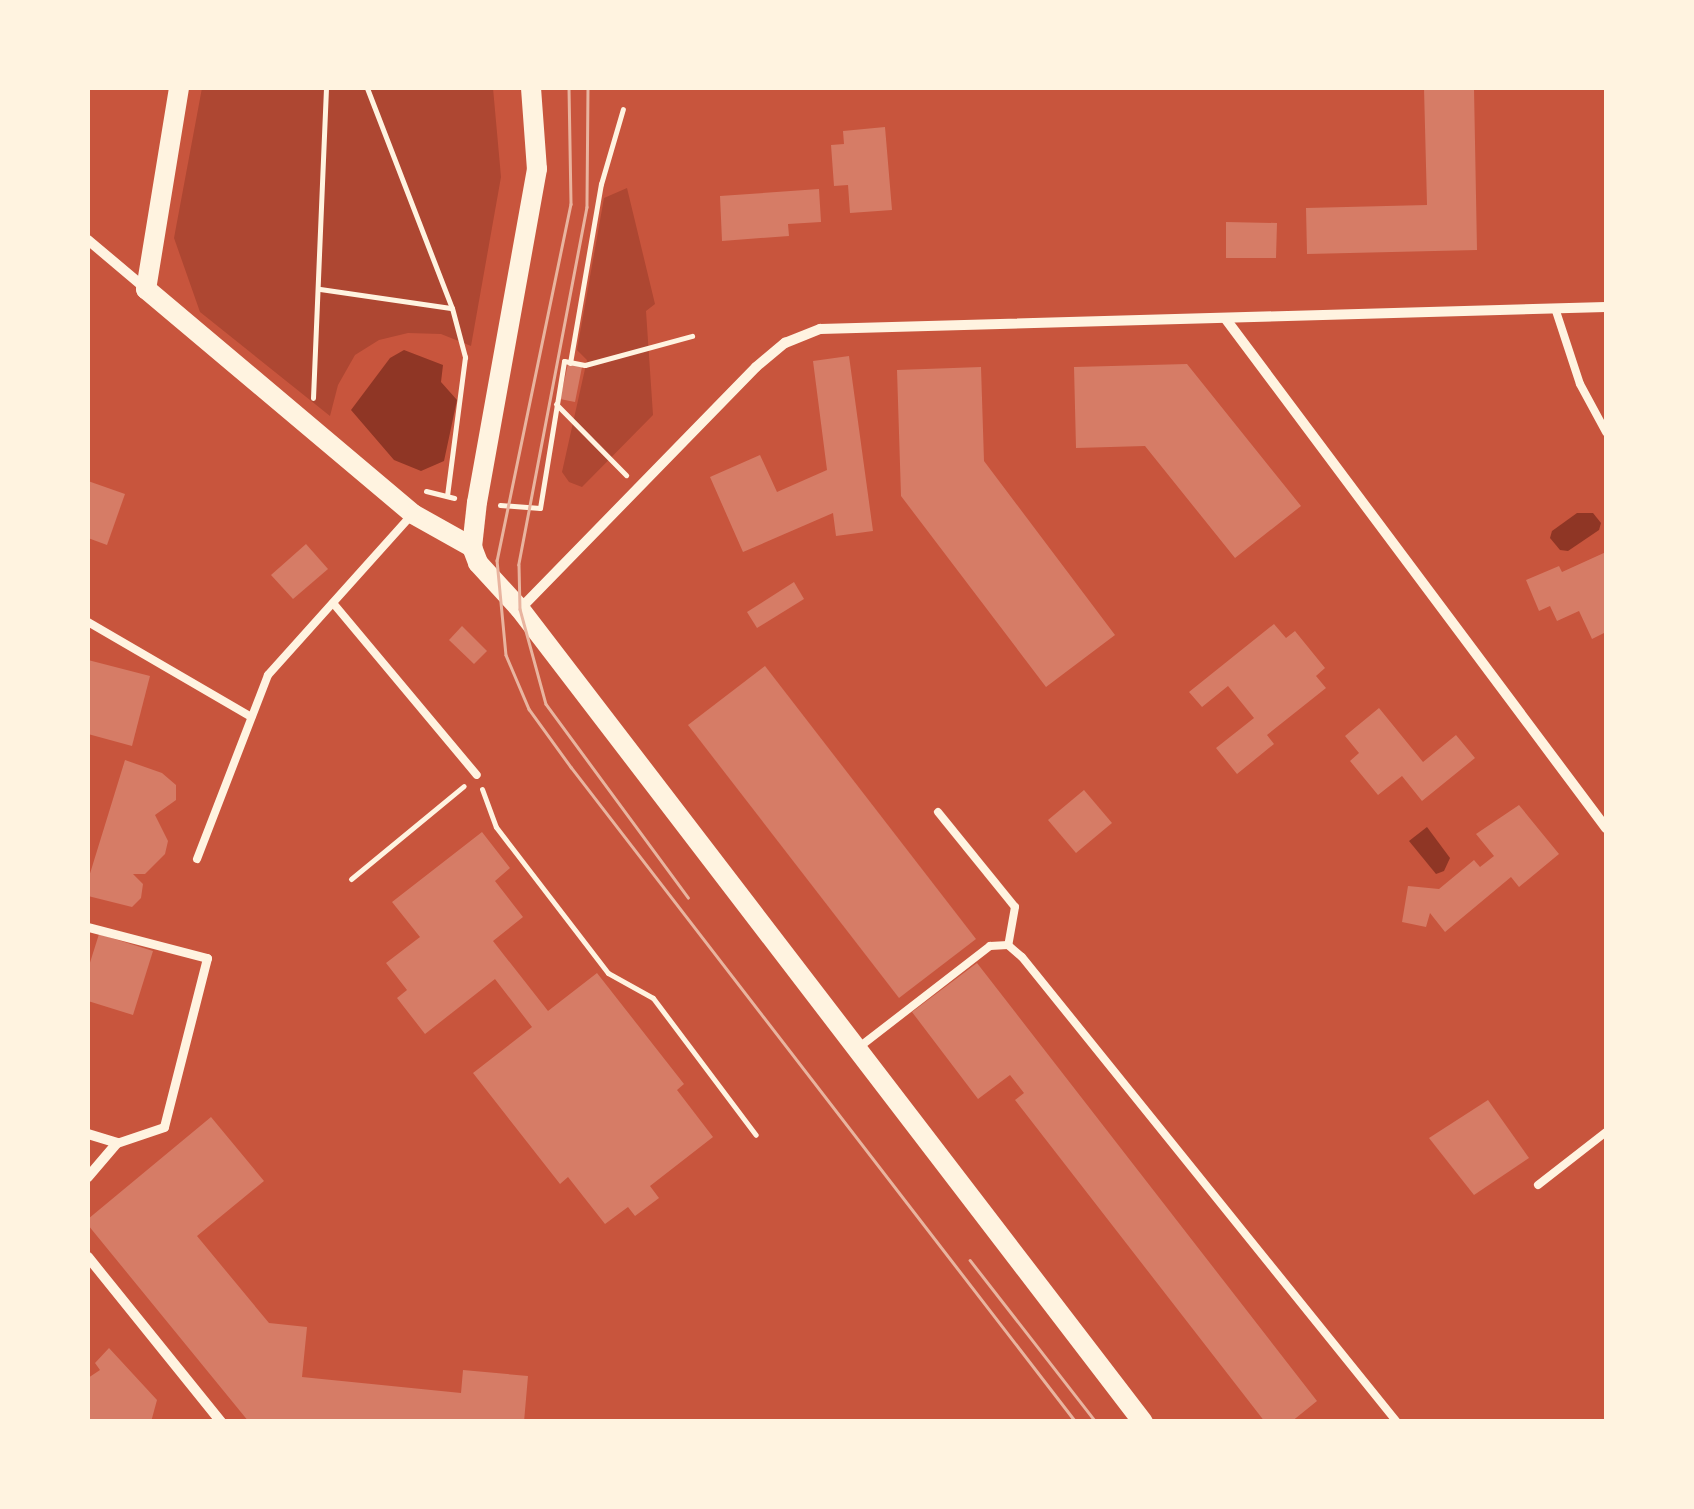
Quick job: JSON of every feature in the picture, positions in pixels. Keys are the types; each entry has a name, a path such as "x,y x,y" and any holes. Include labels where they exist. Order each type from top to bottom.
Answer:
{"main road":[{"path":"179,88 146,289 413,514 472,547"},
{"path":"531,88 538,169 478,502 472,547 478,563 520,609 1143,1422"}],"street":[{"path":"88,240 146,289"},
{"path":"520,609 756,367 785,343 820,329 1606,307"},
{"path":"1224,318 1606,828"},
{"path":"88,927 207,958 164,1127 117,1144 88,1176"},
{"path":"88,1134 117,1144"},
{"path":"88,1257 221,1422"}],"lane":[{"path":"1555,308 1580,384 1606,432"},
{"path":"197,859 268,675 413,514"},
{"path":"333,602 477,775"},
{"path":"88,622 251,717"},
{"path":"938,812 1015,907 1008,945"},
{"path":"857,1048 990,946 1008,945 1022,957 1397,1422"},
{"path":"1538,1184 1606,1132"}],"path":[{"path":"312,407 326,88"},
{"path":"367,88 452,308 464,358 447,496"},
{"path":"570,362 601,184 624,109"},
{"path":"320,289 452,308"},
{"path":"412,484 478,502 540,508 564,362 585,366 692,336"},
{"path":"556,404 638,488"},
{"path":"351,880 477,775 496,827 608,973 652,998 756,1136"}],"shaded area":[{"path":"202,88 493,88 501,177 471,346 441,334 408,333 379,340 355,355 338,385 330,416 200,312 174,238"},
{"path":"627,188 655,304 646,311 653,415 582,487 569,482 562,472 587,360 577,350 604,198"},
{"path":"404,350 443,365 441,382 457,400 444,461 421,471 394,460 351,410 390,358"},
{"path":"1577,513 1593,513 1601,523 1599,530 1568,551 1560,550 1550,538 1552,531"},
{"path":"1427,827 1450,858 1444,871 1436,874 1409,841"}],"building":[{"path":"1424,88 1474,88 1477,250 1307,254 1306,208 1427,205"},
{"path":"885,127 892,210 850,213 848,185 834,186 831,145 844,144 843,131"},
{"path":"819,189 821,222 788,224 789,236 722,241 720,196"},
{"path":"1226,222 1277,223 1276,258 1226,258"},
{"path":"849,356 873,531 836,536 833,513 743,552 710,477 760,455 777,492 827,470 813,361"},
{"path":"568,364 582,367 575,402 560,399"},
{"path":"1187,364 1301,506 1235,558 1145,446 1076,448 1074,367"},
{"path":"981,367 984,461 1115,635 1046,687 901,496 897,370"},
{"path":"88,481 125,494 107,545 88,538"},
{"path":"306,544 328,569 293,599 271,575"},
{"path":"1606,552 1606,632 1592,639 1579,611 1557,621 1550,606 1539,611 1526,580 1559,566 1562,572"},
{"path":"794,582 804,599 757,628 747,612"},
{"path":"1274,624 1286,638 1295,631 1325,668 1316,676 1326,688 1267,735 1274,744 1237,774 1216,748 1254,718 1228,686 1202,707 1189,692"},
{"path":"462,626 487,651 474,664 449,640"},
{"path":"88,660 150,676 132,746 88,734"},
{"path":"765,666 976,939 899,998 688,725"},
{"path":"1379,708 1423,762 1456,735 1475,758 1422,801 1402,776 1378,795 1350,761 1359,753 1345,736"},
{"path":"125,760 162,773 176,785 176,800 155,815 168,841 165,854 145,874 133,874 143,884 141,898 132,907 88,896 88,880"},
{"path":"1084,790 1112,823 1076,853 1048,820"},
{"path":"1519,805 1559,854 1519,887 1511,877 1445,932 1430,913 1426,927 1402,922 1408,886 1439,889 1474,860 1480,867 1494,856 1476,834"},
{"path":"482,832 510,868 495,881 523,917 493,941 548,1011 597,973 684,1084 677,1090 713,1137 650,1186 659,1198 635,1216 628,1207 605,1224 568,1177 560,1184 473,1073 532,1027 495,979 425,1034 397,998 407,990 386,963 420,937 392,902"},
{"path":"99,934 153,951 133,1015 88,1001 88,969"},
{"path":"977,963 1317,1401 1291,1422 1265,1422 1015,1100 1024,1093 1010,1075 978,1099 912,1012"},
{"path":"1488,1100 1529,1158 1474,1195 1429,1138"},
{"path":"211,1117 264,1181 197,1236 269,1323 307,1327 302,1377 461,1393 463,1370 528,1376 524,1422 249,1422 88,1225 88,1219"},
{"path":"109,1348 157,1400 151,1422 88,1422 88,1378 100,1370 95,1363"}],"tram line":[{"path":"569,88 571,204 497,560 506,655 529,709 571,767 1076,1422"},
{"path":"588,88 587,207 519,565 520,609 546,704 688,897"},
{"path":"970,1260 1096,1422"}]}
